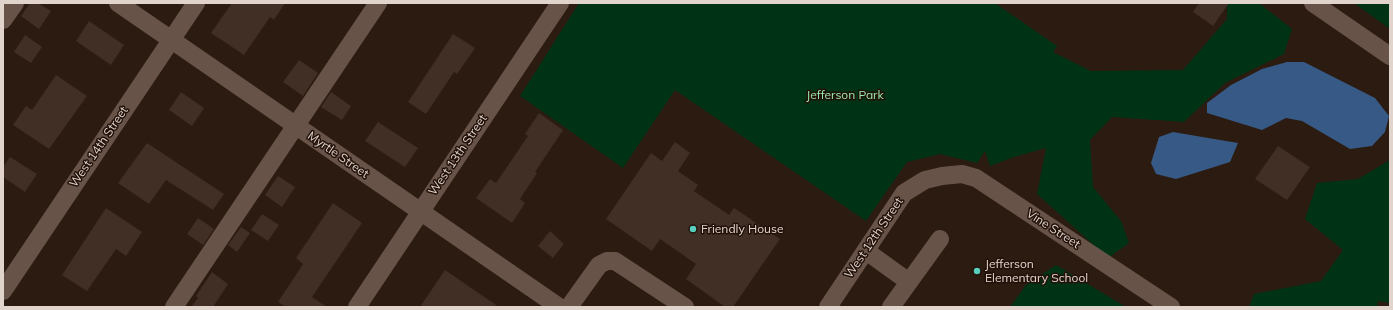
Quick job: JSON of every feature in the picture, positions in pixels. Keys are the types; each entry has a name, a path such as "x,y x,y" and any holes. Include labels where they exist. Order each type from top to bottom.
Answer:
{"street":[{"path":"3,20 15,3"},
{"name":"Myrtle Street","path":"118,3 421,212 547,304"},
{"name":"West 14th Street","path":"3,291 196,3"},
{"path":"174,307 378,3"},
{"name":"West 13th Street","path":"357,307 560,3"},
{"path":"1313,3 1390,56"},
{"name":"Vine Street","path":"951,175 962,174 976,178 1171,307"},
{"name":"West 12th Street","path":"828,307 904,193 924,180 951,175"},
{"path":"891,307 940,239"},
{"path":"866,250 909,282"},
{"path":"569,307 599,265 607,261 615,261 685,307"}],"green space":[{"name":"Jefferson Park","path":"579,3 995,3 1057,46 1053,52 1091,71 1183,70 1227,19 1227,3 1259,3 1292,29 1284,54 1225,83 1184,122 1112,117 1090,140 1093,187 1121,221 1129,243 1108,258 1037,194 1046,148 1014,157 990,166 985,151 977,163 940,154 907,162 866,221 675,90 623,168 520,96"},
{"path":"1354,3 1390,3 1390,29"},
{"path":"1390,160 1390,303 1378,301 1377,307 1249,307 1254,294 1321,281 1343,250 1305,219 1317,183 1358,179"},
{"path":"1056,265 1126,307 1010,307 1026,285"}],"water":[{"path":"1287,62 1304,62 1375,98 1389,116 1385,132 1372,146 1350,149 1302,121 1286,118 1262,130 1207,113 1207,103 1231,85 1262,69"},
{"path":"1173,132 1238,143 1230,162 1176,179 1156,174 1151,163 1159,137"}],"building":[{"path":"30,3 38,3 51,11 39,29 21,16"},
{"path":"232,3 285,3 274,20 270,17 244,55 211,33"},
{"path":"1199,3 1229,3 1213,26 1193,12"},
{"path":"89,21 124,45 111,65 76,41"},
{"path":"453,34 475,48 457,74 454,72 426,114 408,102"},
{"path":"25,35 42,47 31,63 14,52"},
{"path":"299,60 318,73 303,96 283,82"},
{"path":"56,75 87,96 49,149 13,125 26,106 32,110"},
{"path":"181,92 204,108 192,126 169,110"},
{"path":"331,92 351,106 342,120 321,107"},
{"path":"539,113 563,130 535,172 537,173 520,199 525,203 512,223 476,198 490,179 496,183 528,136 525,134"},
{"path":"378,122 418,148 405,167 365,141"},
{"name":"Friendly House","path":"675,142 690,153 678,171 698,185 694,191 729,215 734,208 780,239 733,307 725,307 686,279 696,264 660,239 652,251 606,219 651,153 662,161"},
{"path":"147,143 224,194 213,210 166,180 149,204 118,183"},
{"path":"1278,146 1310,167 1287,200 1255,179"},
{"path":"10,157 37,174 25,192 3,177 3,167"},
{"path":"278,176 295,187 282,207 265,195"},
{"path":"333,203 362,223 312,297 327,307 286,307 278,302 303,264 296,258"},
{"path":"106,208 142,232 126,256 116,249 87,291 62,275"},
{"path":"262,214 279,225 268,241 251,230"},
{"path":"198,218 214,229 203,245 187,234"},
{"path":"241,227 250,233 237,252 228,245"},
{"path":"550,231 564,244 553,258 538,246"},
{"path":"445,270 499,307 420,307"},
{"path":"212,272 228,284 213,307 191,307 198,298 196,296"}],"place":[{"name":"Friendly House","path":"693,229"},
{"name":"Jefferson Elementary School","path":"977,271"}]}
